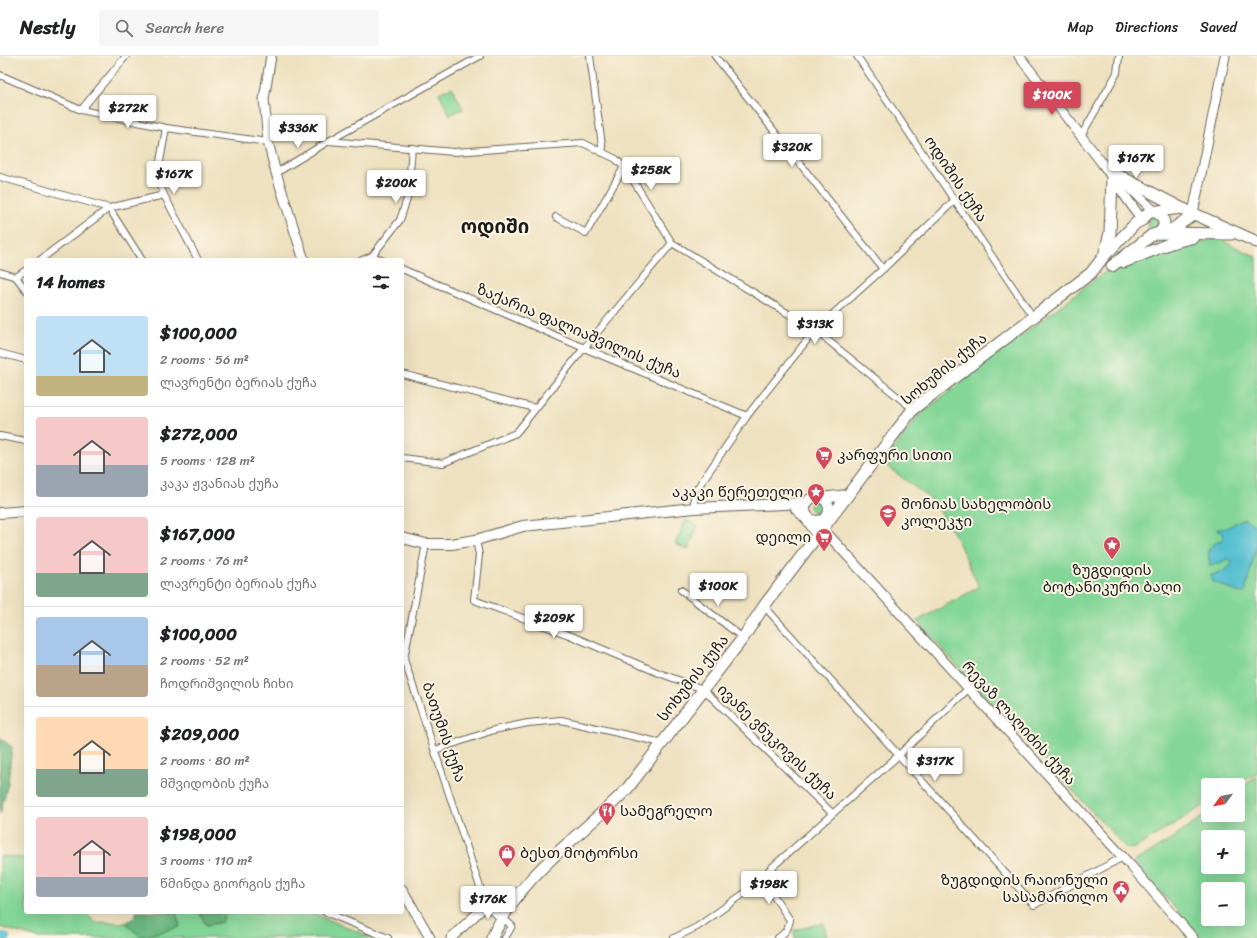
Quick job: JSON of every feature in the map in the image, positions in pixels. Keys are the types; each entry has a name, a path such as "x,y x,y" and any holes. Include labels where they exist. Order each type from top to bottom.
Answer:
{"highway":[{"path":"1104,256 1110,233 1114,176 1238,235 1257,242"},
{"path":"1091,273 1104,256 1148,213 1181,208"},
{"path":"1155,212 1162,216 1164,221 1163,229 1159,234"},
{"path":"1112,266 1159,234 1178,226 1193,213"},
{"path":"1139,222 1144,230 1159,234 1211,233 1238,235"},
{"path":"1110,233 1139,222"},
{"path":"1091,273 1172,243 1211,233"},
{"name":"სოხუმის ქუჩა","path":"492,938 517,894 551,858 609,807 627,789 743,638 764,606 820,533 830,513 848,495 913,409 1091,273"}],"main road":[{"path":"820,533 806,512 807,503 810,499 815,497 821,498 848,495"},
{"path":"780,504 796,509 810,518 821,520 830,513 825,500 821,498"},
{"path":"404,538 426,544 451,544 476,540 523,526 694,508 807,503"},
{"path":"796,509 807,518 814,529 820,533"},
{"path":"0,513 24,512"}],"street":[{"path":"80,110 126,56"},
{"path":"271,56 264,98 268,142 276,173 303,258"},
{"path":"276,173 329,141 480,56"},
{"path":"590,56 603,153"},
{"path":"715,56 883,269"},
{"name":"ოდიშის ქუჩა","path":"857,56 1033,317"},
{"path":"1019,56 1102,163 1114,176 1155,212"},
{"path":"1081,136 1117,73 1119,56"},
{"path":"1193,213 1225,56"},
{"path":"0,75 80,110 166,128 268,142"},
{"path":"166,128 157,178 164,195 197,258"},
{"path":"329,141 454,152 583,143 616,159 624,167 672,243 815,330 913,409"},
{"path":"367,258 372,256 400,220 408,196 412,148"},
{"path":"556,217 586,234 624,167"},
{"path":"1114,176 1139,222"},
{"path":"0,177 109,208 141,258"},
{"path":"43,258 109,208 164,195"},
{"path":"694,508 694,493 747,416 815,330 883,269 955,200"},
{"path":"404,458 444,463 516,433 584,348 672,243"},
{"path":"372,256 377,258"},
{"name":"ზაქარია ფალიაშვილის ქუჩა","path":"404,270 584,348 747,416"},
{"path":"16,277 24,271"},
{"path":"0,272 16,277 24,287"},
{"path":"0,353 24,359"},
{"path":"404,375 535,408"},
{"path":"0,436 24,440"},
{"name":"რევაზ ლაღიძის ქუჩა","path":"820,533 849,556 968,689 1123,857 1193,938"},
{"path":"476,540 479,555 474,600 569,635 659,673 703,689"},
{"name":"ბათუმის ქუჩა","path":"404,654 426,544"},
{"path":"681,590 743,638"},
{"path":"764,606 1034,905 1123,857"},
{"name":"ბათუმის ქუჩა","path":"404,662 435,750 486,905"},
{"name":"ივანე ვნუკოვის ქუჩა","path":"703,689 832,813"},
{"path":"674,938 697,927 763,880 769,870 899,755 968,689"},
{"path":"435,750 494,730 528,723 561,720 662,743"},
{"path":"763,880 790,920 786,932 778,938"},
{"path":"404,892 430,938"},
{"path":"451,938 486,905 512,926 505,938"},
{"path":"329,914 388,938"}],"green space":[{"path":"452,87 463,109 450,115 439,93"},
{"path":"1154,217 1158,219 1160,227 1152,230 1148,228 1147,223 1149,218"},
{"name":"ზუგდიდის ბოტანიკური ბაღი","path":"1217,238 1257,257 1257,774 1245,780 1245,778 1201,778 1201,807 1135,848 1127,849 917,621 979,587 954,533 933,501 883,463 917,417 1105,272"},
{"path":"816,501 820,503 822,507 820,511 816,513 812,511 810,507 812,503"},
{"path":"686,520 698,526 688,550 675,544"},
{"path":"0,738 12,747 8,783 0,814"},
{"path":"1257,777 1257,938 1201,938 1134,862 1172,839 1201,818 1201,822 1245,822 1245,785"},
{"path":"0,856 24,858 24,914 87,914 95,922 126,923 141,937 180,927 177,914 200,914 206,925 222,922 225,914 315,914 373,938 38,938 0,927"},
{"path":"136,914 177,914 180,927 141,937 126,923 136,916"},
{"path":"200,914 225,914 222,922 206,925"},
{"path":"824,923 827,938 795,938 794,930"}],"water":[{"path":"1245,519 1256,526 1257,544 1245,593 1237,592 1212,581 1211,575 1224,571 1233,561 1227,559 1219,564 1210,565 1208,551 1213,544 1222,540 1223,534 1217,529 1229,527"}],"place":[{"name":"კარფური სითი","path":"824,470"},
{"name":"აკაკი წერეთელი","path":"816,507"},
{"name":"შონიას სახელობის კოლეკჯი","path":"888,528"},
{"name":"დეილი","path":"824,552"},
{"name":"ზუგდიდის ბოტანიკური ბაღი","path":"1112,560"},
{"name":"სამეგრელო","path":"607,826"},
{"name":"ბესთ მოტორსი","path":"507,868"},
{"name":"ზუგდიდის რაიონული სასამართლო","path":"1121,904"}],"district":[{"name":"ოდიში","path":"495,226"}]}
